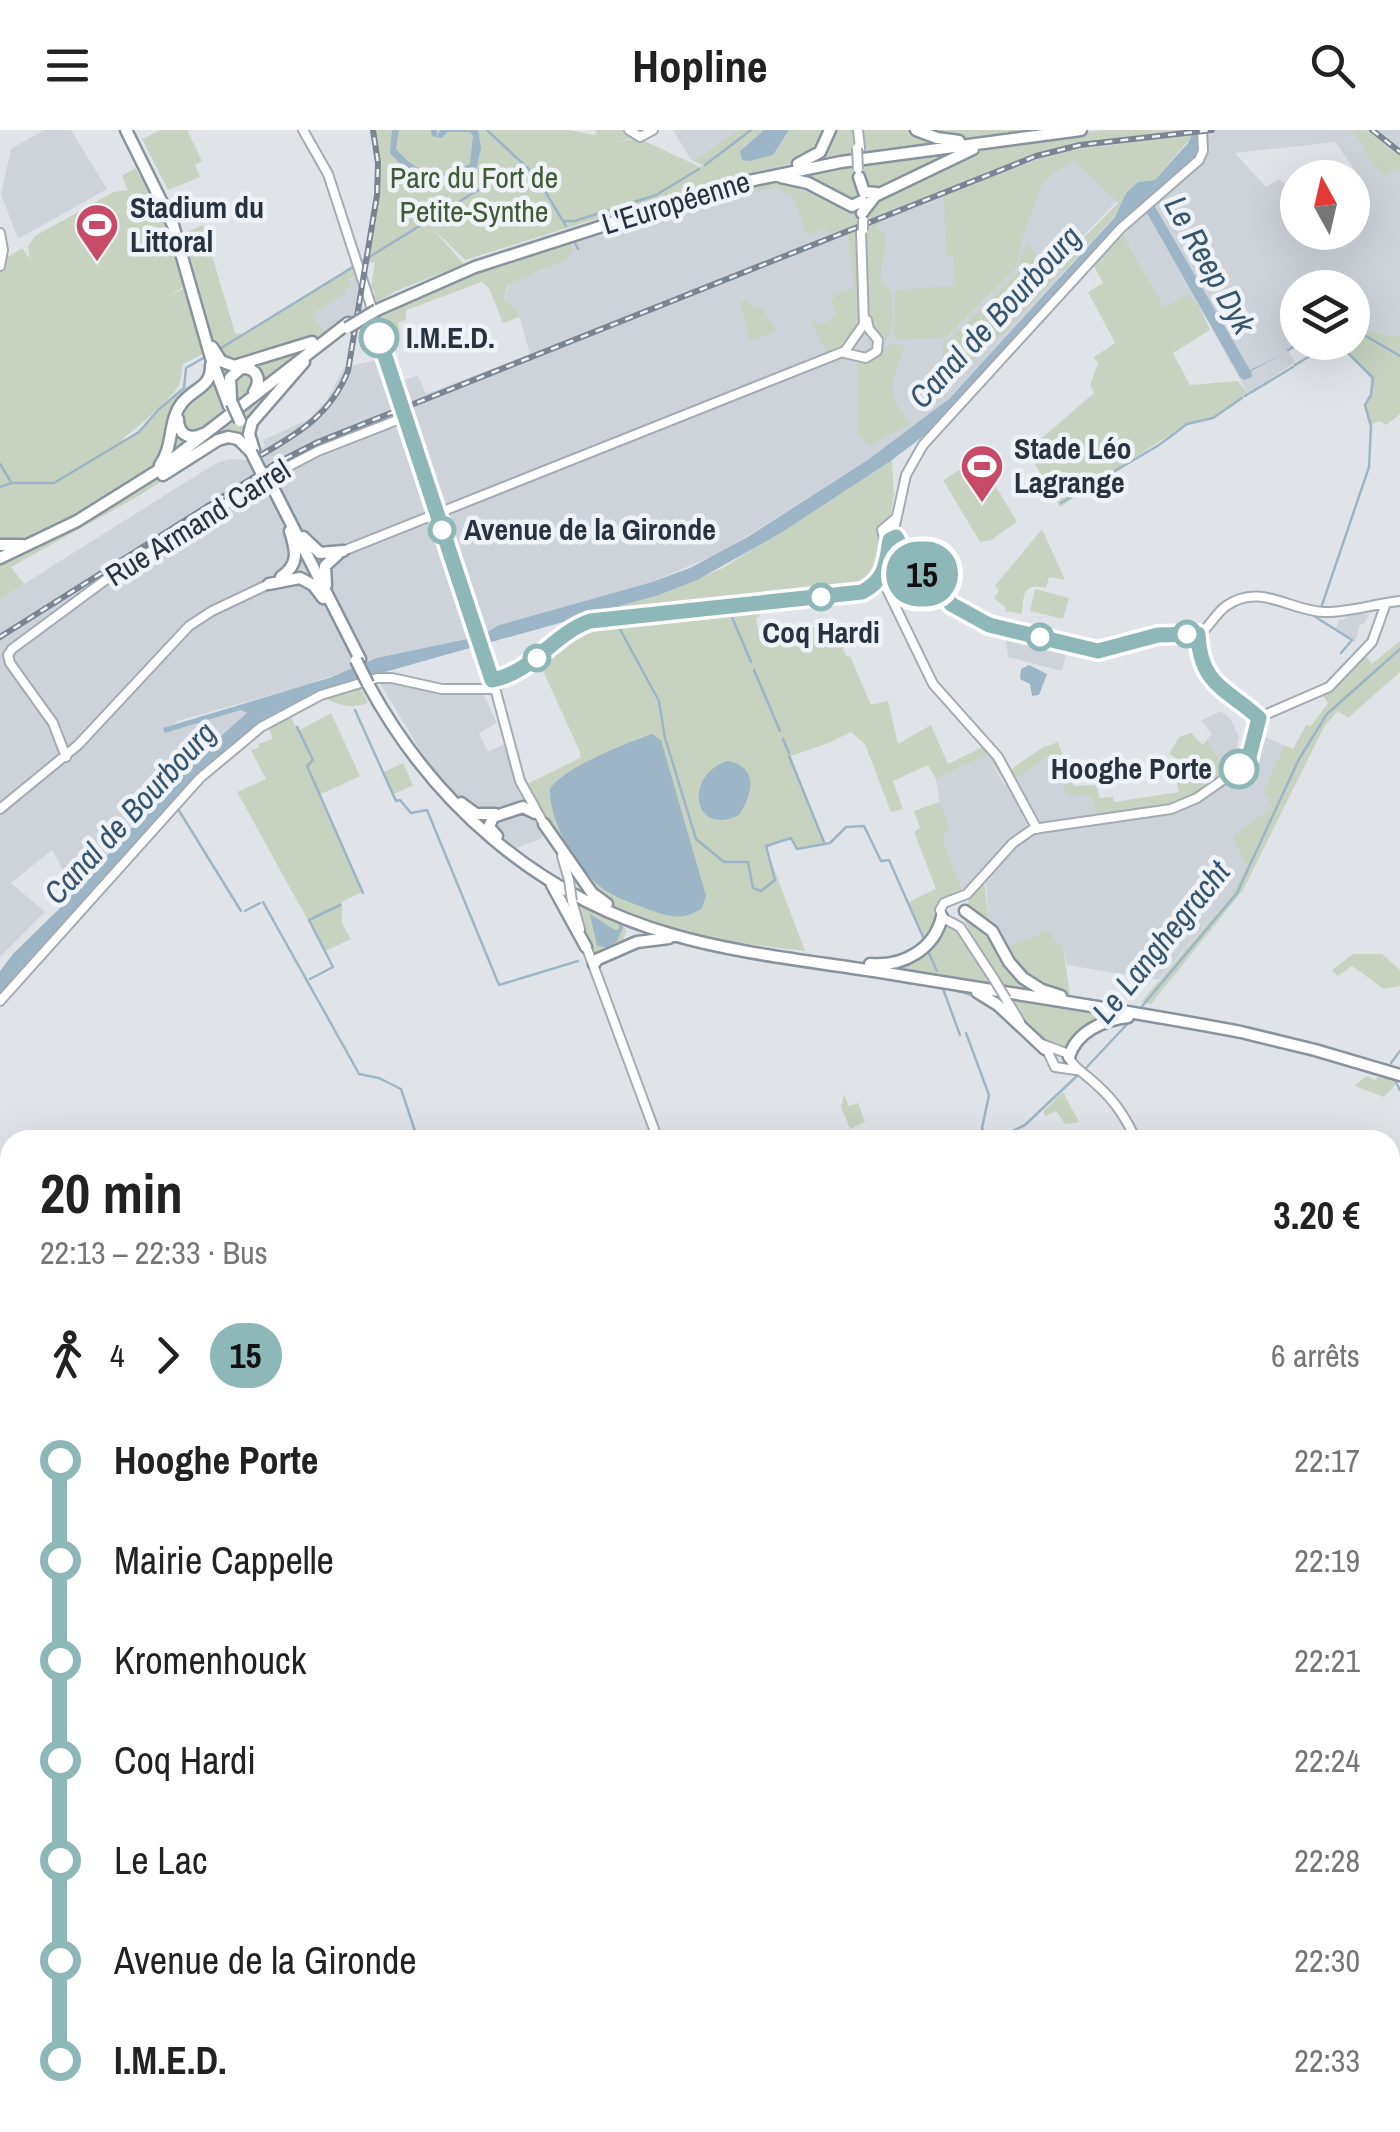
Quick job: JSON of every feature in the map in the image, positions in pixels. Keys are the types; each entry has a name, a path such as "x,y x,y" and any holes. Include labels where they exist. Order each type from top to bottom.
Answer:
{"highway":[{"path":"128,130 175,219 209,346 238,423 402,741 439,788 483,832 557,892 592,954"},
{"path":"754,175 810,160 823,148 830,130"},
{"path":"916,130 932,138 953,141 1035,132"},
{"name":"L'Européenne","path":"470,267 735,184 823,165 1081,130"},
{"path":"861,203 866,194 874,194 984,146 1056,132"},
{"name":"L'Européenne","path":"0,562 134,489 213,429 233,406 348,325 376,308 470,267 656,202 754,175 824,162 1056,132"},
{"path":"735,184 773,177 798,180 851,205 922,173"},
{"path":"209,346 222,362 237,365 306,344 348,325"},
{"name":"L'Européenne","path":"0,562 134,489 196,448 348,325"},
{"path":"252,451 252,422 296,369 324,344"},
{"path":"134,489 170,450 180,406 210,378 209,346"},
{"path":"213,429 197,437 184,434 178,422 183,405 199,393 210,391 233,406"},
{"path":"134,489 223,438 238,439 252,451"},
{"path":"268,481 340,623"},
{"path":"268,481 310,547 325,554 343,551"},
{"path":"269,584 294,565 296,552 290,530"},
{"path":"0,544 24,544 56,532"},
{"path":"340,623 324,576 328,560 343,551"},
{"path":"269,584 290,577 306,580 340,623"},
{"path":"370,683 404,738 475,820 522,858 569,888 630,916 708,940 1092,1003"},
{"path":"442,785 478,814 529,807"},
{"path":"522,858 491,831 489,823 493,817 529,807"},
{"path":"544,824 593,894 630,916"},
{"path":"532,869 624,922 628,937 622,945 601,955 592,954"},
{"path":"600,908 699,942"},
{"path":"961,915 990,929 1009,962 1027,981 1048,992 1135,1014 1290,1044 1400,1073"},
{"path":"836,961 877,965 900,962 926,946 942,918"},
{"path":"592,954 652,938 699,942 1285,1038 1400,1073"},
{"path":"931,980 985,996 1060,1057 1090,1030 1135,1014"}],"street":[{"path":"303,130 326,167 529,807 544,824 564,861 573,904 654,1130"},
{"path":"629,130 640,137 653,130"},
{"path":"834,356 855,354 866,358 876,352 878,342 871,332 865,300 857,130"},
{"path":"0,1001 214,764 261,728 321,696 351,684 389,678 450,689 491,684 516,673 569,631 598,620 838,595 867,588 879,577 910,467 926,440 1121,228 1201,158 1202,130"},
{"path":"0,233 0,266"},
{"path":"343,551 834,356 848,349 864,324 865,300"},
{"path":"859,332 871,332"},
{"path":"852,342 855,354"},
{"name":"Rue Armand Carrel","path":"66,756 54,724 8,658 13,648 84,594 270,476 318,451 405,418"},
{"path":"892,535 917,574 932,582 954,606 991,626 1099,651 1158,635 1200,634 1226,606 1248,597 1267,596 1322,612 1400,601"},
{"path":"879,577 932,684 997,755 1017,788 1034,830"},
{"path":"0,809 66,756 191,625 269,584"},
{"path":"961,915 965,900 979,882 1020,838 1034,830 1173,808 1193,800 1247,762 1259,718 1328,688 1369,644 1381,620 1382,603"},
{"path":"508,737 529,807 558,852 568,879"},
{"path":"961,915 942,918 943,904 956,900 979,882"},
{"path":"956,900 972,944 1034,1038 1113,1101 1130,1130"},
{"path":"592,954 601,986"},
{"path":"1034,1038 1060,1057"}],"shaded area":[{"path":"44,130 71,130 107,189 18,239 1,194 11,149"},
{"path":"673,130 922,130 960,138 1027,130 1067,130 1066,135 1102,130 1194,130 1194,134 1059,152 1072,159 1117,201 1057,263 1064,271 1053,285 944,404 869,459 722,552 652,582 502,624 482,635 380,659 306,685 177,721 165,733 241,710 247,713 188,765 74,890 52,850 11,883 45,912 0,957 0,599 213,465 229,459 246,460 265,446 263,440 308,420 327,400 344,367 388,358 396,383 418,375 426,394 530,354 517,309 503,299 511,282 566,257 571,244 733,195 730,177 691,160"},
{"path":"1198,130 1400,130 1400,337 1370,332 1370,270 1280,270 1280,360 1295,362 1248,394 1199,305 1187,294 1164,307 1121,230 1199,162"},
{"path":"357,275 361,288 357,314 325,332 312,314 347,292 348,281"},
{"path":"1353,610 1369,615 1360,624 1355,643 1336,628 1339,619 1344,620"},
{"path":"1005,631 1049,646 1068,646 1062,671 1008,657"},
{"path":"378,680 481,689 497,723 479,733 488,752 508,742 518,786 544,833 540,839 516,848 452,791 428,763"},
{"path":"1220,711 1230,718 1239,737 1236,753 1220,761 1207,740 1212,734 1201,721"},
{"path":"1256,733 1284,745 1263,791 1272,807 1240,848 1247,865 1229,898 1158,980 1067,965 1063,946 1005,948 988,915 986,882 978,877 964,894 945,847 944,834 950,828 940,807 936,779 987,755 1004,785 1052,755 1067,795 1090,795 1102,822 1176,810 1248,764"}],"green space":[{"path":"161,130 187,130 202,161 195,165 200,177 168,190 142,139"},
{"name":"Parc du Fort de Petite-Synthe","path":"375,130 569,130 593,135 595,130 627,130 636,137 613,143 638,138 700,167 703,165 694,161 739,130 764,130 742,147 781,145 789,130 827,130 822,146 804,160 730,177 465,260 431,227 464,264 396,291 371,306 368,296 375,293 371,287 375,262 369,263 379,186"},
{"path":"832,130 855,130 857,154 810,162"},
{"path":"859,130 914,130 945,142 862,153"},
{"path":"922,130 1027,130 960,138"},
{"path":"1110,130 1180,130 1047,149 865,220 868,203 966,154 987,147"},
{"path":"1351,130 1384,140 1400,155 1400,168 1385,175"},
{"path":"1194,134 1155,180 1138,182 1126,193 1116,215 1063,273 1056,266 1118,203 1073,160 1058,172 1055,170 1041,187 1023,235 1016,268 945,338 894,339 895,290 955,286 953,256 946,256 944,195 1059,152"},
{"path":"976,147 875,191 863,186 862,162"},
{"path":"857,163 858,203 783,174"},
{"path":"135,168 161,212 185,286 167,297 187,287 205,353 183,364 177,388 123,438 124,442 183,389 233,364 216,350 184,233 203,225 235,333 243,334 354,266 357,275 348,280 352,286 346,289 348,292 312,314 325,332 313,339 319,354 280,394 248,436 236,445 227,443 213,449 11,567 24,584 0,599 0,272 8,257 22,248 30,259 28,246 35,236 114,192 128,190 122,176"},
{"path":"785,179 854,211 859,223 829,234 824,229 807,235 793,196 776,188 739,194 737,186"},
{"path":"884,218 876,228 885,233 881,278 882,285 891,291 893,327 886,341 869,325 865,225"},
{"path":"1119,227 1164,307 1187,294 1199,305 1210,330 1173,353 1190,385 1238,381 1248,394 1208,420 1189,422 1060,507 1027,451 1094,393 1090,385 1098,364 1094,357 1115,343 1088,292 1103,283 1090,258"},
{"path":"859,228 863,324 847,348 827,355 812,322 815,320 819,326 836,316 833,294 854,288 848,233"},
{"path":"570,238 573,251 565,260 508,285 503,299 517,309 519,317 503,323 489,288 482,282 406,310 406,320 398,322 400,335 383,341 374,315 472,272"},
{"path":"1027,242 1047,273 1053,267 1058,274 943,393 943,341 950,339 1016,274"},
{"path":"745,300 757,310 762,307 776,331 750,341 740,303"},
{"path":"1370,332 1400,337 1400,414 1386,425 1380,421 1369,425 1364,404 1370,394 1371,376 1354,360 1370,360"},
{"path":"892,344 905,345 892,386 896,402 910,424 869,446 858,433 858,359 852,355 836,365 831,361 849,353 860,358"},
{"path":"892,460 894,495 889,524 884,525 884,561 874,579 880,584 862,594 755,607 760,616 756,618 760,640 829,621 847,657 850,656 871,705 888,701 898,744 931,725 948,764 987,745 1007,772 1058,742 1074,786 1096,785 1100,798 1113,797 1114,802 1179,792 1177,783 1188,780 1190,765 1169,754 1179,737 1191,733 1203,745 1207,740 1220,761 1229,758 1230,771 1197,801 1101,822 1090,795 1067,796 1051,755 1015,779 1020,789 1012,793 987,755 936,779 928,765 893,781 903,809 891,812 865,744 851,732 791,756 825,845 796,850 791,838 766,848 805,951 675,930 625,913 603,900 572,864 525,785 580,758 539,662 571,633 568,620 659,595 723,568"},
{"name":"Stade Léo Lagrange","path":"976,460 1017,522 991,540 980,542 943,480"},
{"path":"1042,529 1065,580 1049,577 1046,588 1028,589 1022,614 1005,611 994,598 999,591 995,586"},
{"path":"1035,589 1069,598 1063,619 1030,611"},
{"path":"1400,641 1400,672 1348,718 1338,711 1324,727 1243,890 1151,1004 1141,1002 1229,898 1247,865 1232,837 1272,807 1263,791 1284,745 1293,749 1306,725 1311,726 1328,703 1322,694 1364,654 1372,664"},
{"path":"360,686 368,703 345,705 323,697"},
{"path":"289,713 298,731 331,713 360,776 319,795 362,892 342,902 342,923 351,939 325,951 237,792 266,779 251,750 273,739 268,726"},
{"path":"403,763 413,785 394,794 382,773"},
{"path":"939,802 950,828 944,835 945,847 964,894 942,901 941,921 925,943 909,902 936,889 914,832 920,828 914,811"},
{"path":"984,881 988,915 995,932 967,912 968,901"},
{"path":"574,898 621,922 626,931 623,941 603,952 594,952"},
{"path":"967,917 996,940 1042,992 1000,985 965,922"},
{"path":"944,923 957,927 995,984 884,967 904,962"},
{"path":"1049,930 1063,946 1070,995 1032,979 1005,948"},
{"path":"1353,954 1382,954 1400,970 1400,986 1384,989 1352,966 1338,976 1332,970"},
{"path":"1008,996 1126,1015 1100,1022 1068,1050 1039,1036"},
{"path":"1382,1072 1393,1075 1397,1083 1384,1097 1355,1086 1366,1076 1375,1080"},
{"path":"1063,1092 1079,1122 1065,1124 1056,1111 1046,1116 1043,1112"},
{"path":"844,1094 849,1106 858,1103 865,1122 850,1129 841,1107"}],"water":[{"path":"392,130 399,130 396,149 404,158 421,170 439,174 470,164 473,136 470,132 447,132 442,138 437,137 440,130 478,130 481,148 476,170 440,181 409,171 390,153"},
{"path":"764,130 789,130 773,155 742,160 740,151"},
{"path":"1194,130 1198,130 1197,157 1151,200 1250,370 1280,355 1251,371 1252,377 1240,377 1142,204 930,431 779,534 697,580 659,595 349,682 256,728 202,773 0,997 0,971 13,954 61,907 188,765 247,713 241,710 165,733 163,728 329,678 377,658 481,636 499,625 652,582 690,568 746,538 869,459 949,399 1115,217 1126,193 1138,182 1155,180 1188,143"},
{"path":"1029,665 1047,674 1039,695 1032,696 1030,684 1020,679 1021,669"},
{"path":"652,734 661,740 706,896 702,908 683,916 627,901 596,882 567,845 551,802 550,789 568,772"},
{"path":"727,761 749,775 750,790 739,815 723,820 703,812 699,791 713,769"},
{"path":"590,914 615,930 619,924 623,927 617,941 607,947 597,946"}],"waterway":[{"path":"487,130 535,175 566,226"},
{"path":"705,165 751,130"},
{"path":"218,350 522,163"},
{"path":"564,221 656,195 699,169"},
{"path":"575,243 578,249"},
{"name":"Le Reep Dyk","path":"1370,338 1400,356"},
{"path":"0,487 11,483 54,483 139,432 184,388 186,368 205,357"},
{"name":"Le Reep Dyk","path":"1295,365 1303,360"},
{"path":"1321,608 1369,467 1371,426 1365,405 1373,378 1355,360"},
{"name":"Le Reep Dyk","path":"1245,396 1293,367"},
{"name":"Le Reep Dyk","path":"1061,503 1187,424 1213,418 1242,398"},
{"path":"0,464 11,482"},
{"path":"729,610 751,662"},
{"path":"1314,616 1352,640 1341,653"},
{"path":"616,622 659,701 665,739"},
{"name":"Le Langhegracht","path":"1139,1010 1237,893 1299,759 1327,714 1400,649"},
{"path":"754,670 780,731"},
{"path":"355,710 396,801 400,800 411,813 427,810 499,985 578,961"},
{"path":"297,727 313,760 307,766 363,893"},
{"path":"783,739 789,753"},
{"path":"666,741 696,839 724,862 748,862 753,888 761,891 775,880 766,846 791,838 797,849 830,843 846,827 864,826 881,861 889,860 924,939"},
{"path":"789,756 824,842"},
{"name":"Canal de Bourbourg","path":"178,809 241,911"},
{"path":"263,902 358,1072"},
{"path":"245,911 260,903"},
{"path":"310,979 333,967 309,920 340,905"},
{"path":"928,951 937,971"},
{"path":"942,986 960,1035"},
{"path":"944,987 975,996"},
{"name":"Le Langhegracht","path":"1085,1069 1131,1020"},
{"path":"966,1033 989,1095 983,1130"},
{"path":"1391,1063 1400,1051"},
{"path":"359,1074 401,1089 415,1130"},
{"name":"Le Langhegracht","path":"1015,1130 1025,1125 1079,1074"},
{"path":"1382,1076 1395,1080 1400,1090"}],"railway":[{"path":"261,455 323,411 348,371 377,195 373,130"},
{"path":"0,637 273,465 318,442 1036,156 1080,145 1212,130"},
{"path":"1372,130 1400,152"}],"bus line":[{"name":"15","path":"379,338 492,680 516,673 569,631 590,621 862,592 882,576 890,540 896,537 910,564 938,585 951,604 989,625 1098,651 1158,635 1198,634 1200,656 1218,688 1259,718 1248,761 1239,769"}],"place":[{"name":"Stadium du Littoral","path":"97,263"},
{"name":"I.M.E.D.","path":"379,338"},
{"name":"Stade Léo Lagrange","path":"982,504"},
{"name":"Avenue de la Gironde","path":"442,530"},
{"name":"Coq Hardi","path":"821,597"},
{"name":"Hooghe Porte","path":"1239,769"}]}
